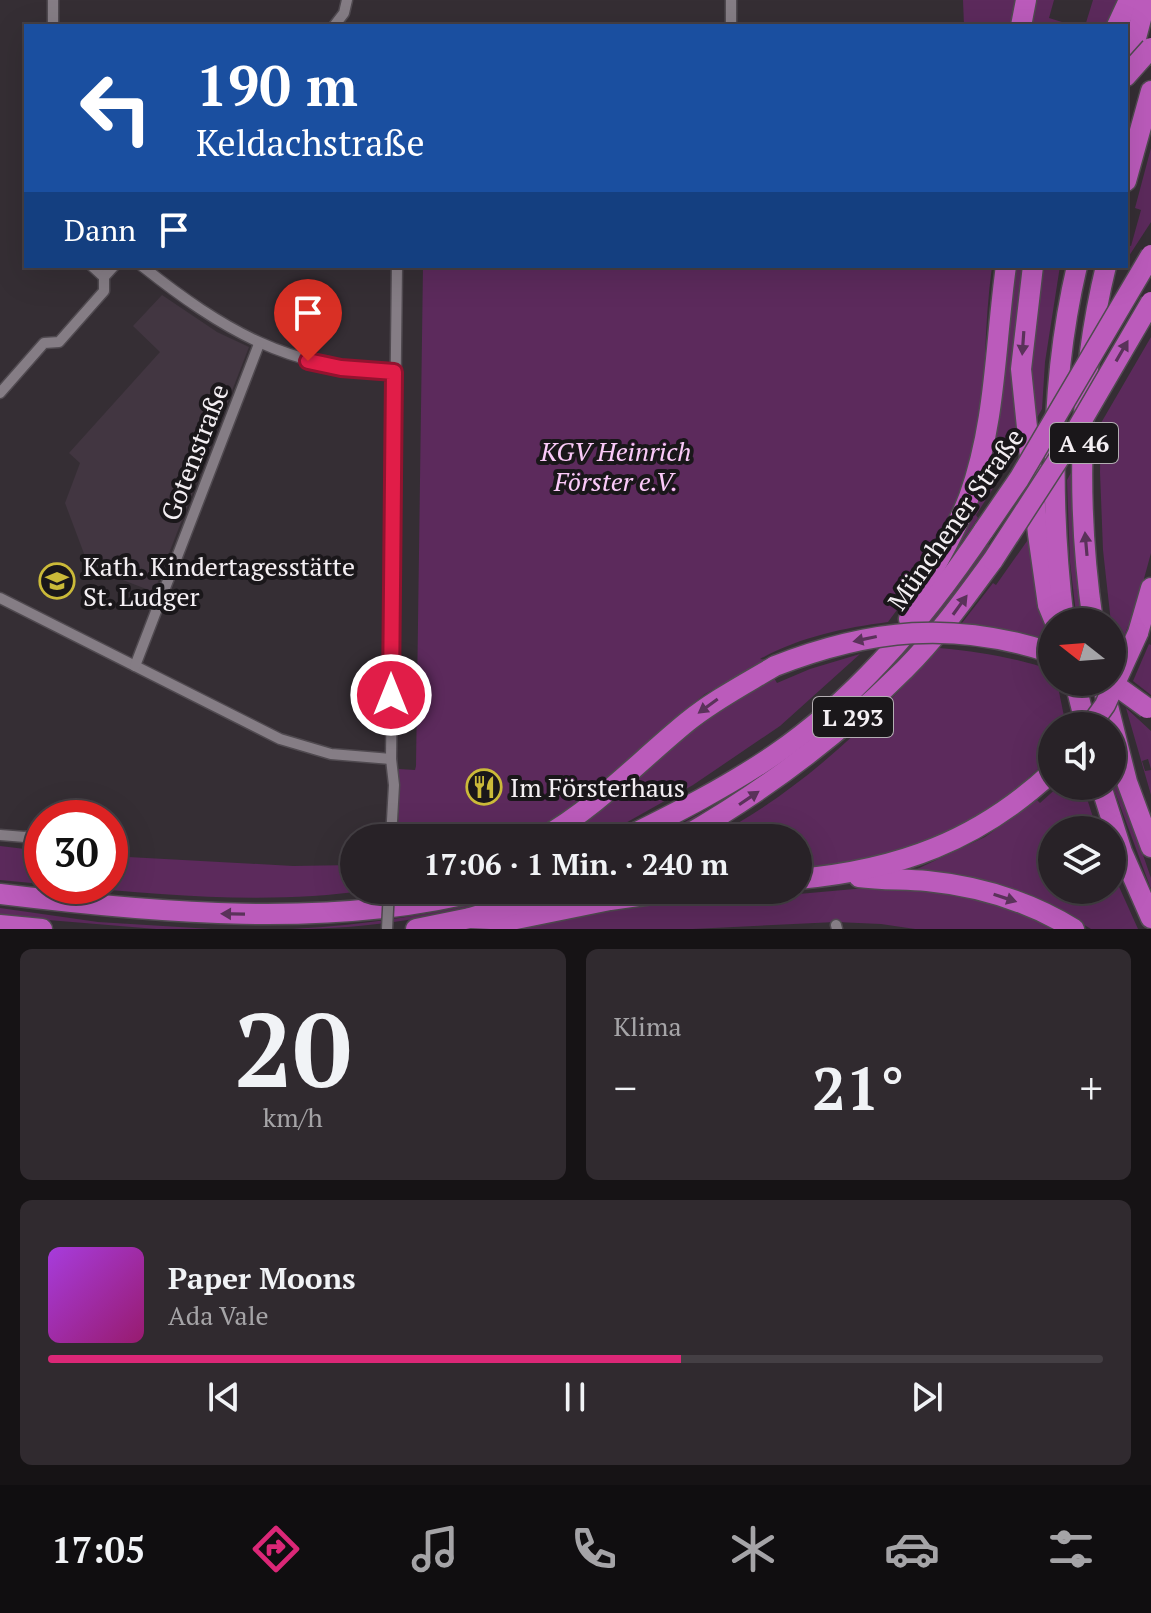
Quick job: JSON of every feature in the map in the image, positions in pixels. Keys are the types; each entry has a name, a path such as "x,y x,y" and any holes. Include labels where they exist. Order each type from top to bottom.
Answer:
{"highway":[{"path":"1021,24 1026,0"},
{"path":"1118,24 1129,0"},
{"path":"1128,68 1146,0"},
{"path":"1128,74 1151,48"},
{"path":"1128,174 1151,91"},
{"name":"Münchener Straße","path":"652,824 712,793 774,755 833,709 900,641 952,578 1019,479 1151,255"},
{"path":"900,641 921,590 969,497 986,439 1006,268"},
{"path":"1033,268 1021,369 1041,560 1049,608"},
{"name":"A 46","path":"1063,608 1055,468 1060,386 1077,268"},
{"name":"A 46","path":"1092,608 1084,529 1085,405 1093,335 1106,268"},
{"name":"Münchener Straße","path":"706,824 773,782 847,723 906,668 951,617 993,560 1067,446 1151,302"},
{"path":"1099,712 1138,633 1151,588"},
{"path":"564,824 592,806 689,720 721,697 775,666 874,636 917,633 1001,639 1038,649"},
{"path":"1126,693 1151,711"},
{"path":"1106,696 1127,782 1151,847"},
{"path":"812,878 880,867 949,844 988,823 1038,785"},
{"path":"1105,800 1122,852 1151,918"},
{"path":"839,875 924,881 971,889 1011,899 1074,929"},
{"path":"0,894 243,915 343,912 418,904"},
{"path":"343,912 354,904"},
{"path":"416,929 470,918 516,904"},
{"path":"470,918 511,920 590,904"},
{"path":"0,925 42,929"}],"street":[{"path":"53,0 53,24"},
{"path":"336,24 344,13 347,0"},
{"path":"731,0 731,24"},
{"path":"94,268 104,277"},
{"path":"0,393 44,343 59,342 104,291 104,277 112,268"},
{"path":"145,268 202,311 259,344 308,361 341,368 394,372"},
{"path":"392,824 397,268"},
{"name":"Gotenstraße","path":"135,666 259,344"},
{"path":"0,598 280,739 331,754 391,759"},
{"path":"0,835 24,837"},
{"path":"387,929 388,904"}],"shaded area":[{"path":"162,295 217,332 249,347 154,592 89,567 65,503 80,463 69,453 160,352 133,326"}],"green space":[{"path":"963,0 1020,0 1015,24 964,24"},
{"path":"1032,0 1054,0 1049,18 1068,24 1026,24"},
{"path":"1093,0 1118,0 1107,24 1086,24"},
{"path":"1151,148 1151,222 1128,257 1128,245 1131,246 1141,210 1135,208"},
{"name":"KGV Heinrich Förster e.V.","path":"423,268 992,268 984,405 970,468 961,496 936,549 888,622 822,634 760,659 767,660 705,694 593,791 548,824 398,824 399,769 415,770"},
{"path":"1015,268 1027,268 1020,446 952,556"},
{"path":"1040,268 1060,268 1045,362 1042,409 1030,430 1028,394"},
{"path":"1151,337 1151,553 1131,626 1126,631 1126,608 1109,608 1103,550 1101,423"},
{"path":"1072,471 1074,547 1081,608 1075,608 1070,562 1067,480"},
{"path":"1032,534 1044,608 1038,608 1038,637 962,623 993,583 996,585"},
{"path":"988,542 990,551 941,614 903,659 837,721 752,784 693,821 681,824 789,756 955,587"},
{"path":"1151,645 1151,695 1133,681"},
{"path":"939,648 1038,665 1038,696 1060,696 1063,712 1038,712 1038,769 991,812 903,852 812,867 812,824 737,824 805,777 888,702"},
{"path":"860,654 780,726 693,785 624,824 578,824 711,714 774,678 777,683"},
{"path":"1126,708 1151,731 1151,769 1148,759 1142,761 1145,771 1151,770 1151,795"},
{"path":"1037,800 1040,803 1043,800 1087,800 1093,816 1038,816 1038,901 1005,886 958,875 915,870 985,837"},
{"path":"1118,800 1124,800 1151,878 1151,889 1126,816"},
{"path":"0,846 24,849 24,882 0,880"},
{"path":"128,857 293,866 340,865 340,894 256,898 128,891"},
{"path":"877,887 956,892 1008,907 1057,929 915,929 836,922 693,929 517,929 588,914 661,904 812,904 812,893"},
{"path":"1126,902 1138,929 1091,929 1045,904"},
{"path":"485,904 384,923 292,929 410,916"},
{"path":"0,908 98,922 212,929 156,929 0,916"}],"place":[{"name":"Kath. Kindertagesstätte St. Ludger","path":"57,581"},
{"name":"Im Försterhaus","path":"484,787"}],"route":[{"path":"308,361 341,368 394,372 391,695"}]}
